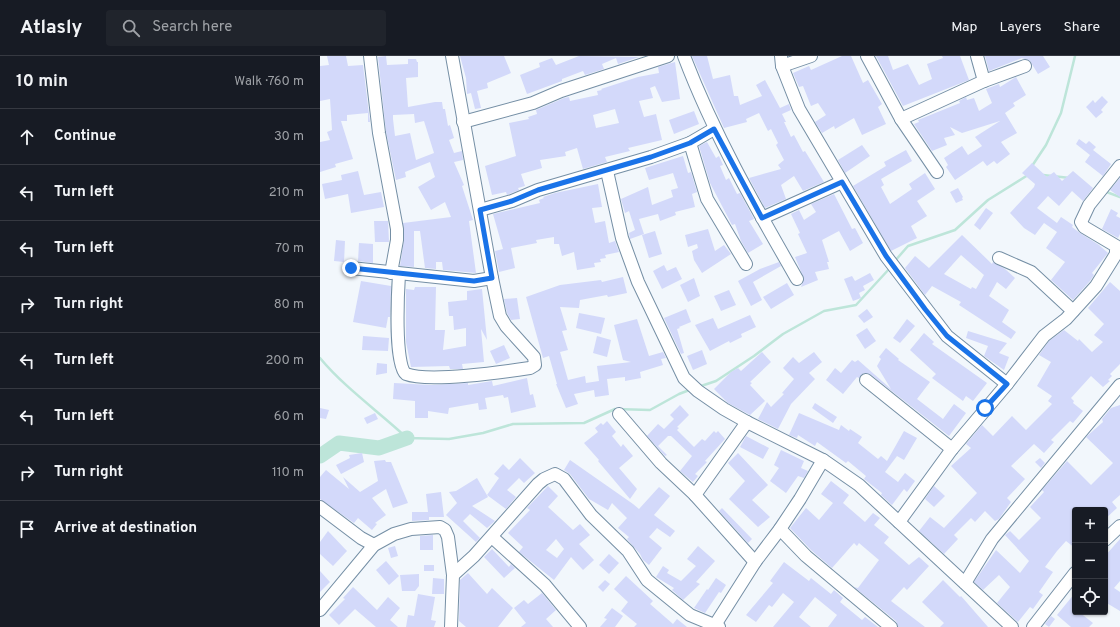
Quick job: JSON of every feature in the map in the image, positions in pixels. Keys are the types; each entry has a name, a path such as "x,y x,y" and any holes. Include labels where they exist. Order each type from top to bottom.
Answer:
{"street":[{"path":"370,56 381,147 396,229 397,240 395,273 403,372 411,376 428,377 530,368 535,365 534,357 506,326 500,316 452,56"},
{"path":"463,122 533,103 561,91 668,56"},
{"path":"684,56 714,129 797,279"},
{"path":"811,56 782,61 798,109 898,274 947,336 1007,384"},
{"path":"867,56 901,119 937,172"},
{"path":"977,56 984,81"},
{"path":"901,119 984,81 1025,66"},
{"path":"480,210 512,201 538,190 607,171 690,143 714,129"},
{"path":"690,143 707,199 746,264"},
{"path":"899,522 952,449 1007,384 1044,336 1073,311 1096,286 1116,254 1117,250 1114,244 1084,227 1081,222 1089,205 1120,166"},
{"path":"607,171 622,238 638,282 684,378 698,391 747,422 823,460 859,485 1012,627"},
{"path":"762,218 842,182"},
{"path":"1000,258 1031,272 1073,311"},
{"path":"351,268 474,281 492,278"},
{"path":"866,380 952,449"},
{"path":"965,582 992,539 1116,396 1120,385"},
{"path":"619,414 660,463 694,495 755,562"},
{"path":"694,495 747,422"},
{"path":"453,575 492,537 538,484 550,476 558,475 564,479 591,515 628,551 647,580 690,615 704,623 717,626 755,562 780,529 823,460"},
{"path":"320,507 361,538 374,545"},
{"path":"1108,537 1120,526"},
{"path":"320,610 374,545 394,534 411,529 440,527 445,530 448,537 453,575 451,627"},
{"path":"780,529 806,556 891,627"},
{"path":"492,537 545,585 580,627"},
{"path":"1033,627 1072,577"}],"building":[{"path":"327,56 346,56 348,66 363,65 370,122 368,122 368,113 347,115 347,121 341,121 353,159 335,164 336,167 320,172 320,142 330,140 327,132 332,130 330,99 320,101 320,66 329,65"},
{"path":"386,56 387,65 408,64 408,59 416,59 418,62 418,77 406,78 408,107 442,102 443,109 445,109 448,126 450,125 454,138 449,140 454,153 462,151 463,160 454,162 464,185 462,186 473,220 469,221 476,273 443,270 442,262 436,262 436,269 425,268 420,231 414,231 414,267 400,266 404,240 403,223 451,217 445,202 431,210 418,187 435,177 430,162 405,172 406,177 396,180 386,132 378,57","holes":["414,114 415,123 424,121 434,153 416,160 410,133 395,136 393,115"]},
{"path":"460,56 504,56 511,73 487,83 488,88 477,91 481,108 475,109 471,93 467,94 466,78"},
{"path":"579,56 639,57 618,64 616,58 602,64 604,69 585,75 583,71 562,79 562,81 527,94 520,75 540,67 539,63 552,58 556,65"},
{"path":"692,56 707,56 713,79 730,75 734,96 738,96 740,105 762,96 756,85 765,80 780,108 789,104 791,110 782,114 786,122 784,122 791,137 794,135 803,152 805,151 824,182 803,191 794,176 781,185 786,199 765,208 749,178 781,169 778,165 784,160 776,145 778,143 771,129 768,131 759,113 746,119 747,122 724,128"},
{"path":"842,56 851,56 863,83 868,80 882,104 878,107 886,124 862,135 854,118 835,129 834,126 822,133 815,122 826,115 818,103 811,106 803,86 799,87 793,73 809,66 811,70"},
{"path":"876,56 888,56 893,70 908,64 919,85 932,79 927,64 943,58 942,56 960,56 969,80 903,106"},
{"path":"985,56 1043,56 1050,67 1038,74 1030,61 1022,58 989,71"},
{"path":"675,62 680,99 662,102 655,86 650,88 653,98 639,101 644,117 656,114 662,140 628,148 630,151 605,157 607,162 583,169 577,148 565,152 566,156 540,160 542,168 521,174 525,186 518,188 519,190 507,195 506,192 492,195 485,166 516,156 509,123 529,119 528,117 537,114 536,110 564,98 569,97 570,101 598,95 597,91 602,90 601,89 638,77 659,73 658,67","holes":["615,109 619,123 596,128 593,115"]},
{"path":"1016,77 1026,95 1013,103 1015,106 1005,113 1017,133 1001,142 1010,154 997,164 994,161 987,166 983,161 955,180 946,167 948,165 944,158 962,146 968,155 982,146 975,137 1000,121 962,133 950,127 955,135 944,138 947,145 932,151 914,124 919,122 918,120 960,103 959,101 966,97 967,100 974,98 979,111 992,103 986,89 999,84 1000,87"},
{"path":"1102,96 1108,102 1101,110 1103,112 1096,118 1086,107 1093,100 1095,103"},
{"path":"694,111 699,124 674,134 669,120"},
{"path":"1079,139 1086,144 1089,141 1096,147 1093,150 1111,164 1103,176 1085,162 1090,155 1076,144"},
{"path":"707,142 716,158 719,156 723,165 720,166 726,180 729,178 737,194 740,193 754,219 749,221 763,244 748,253 741,241 735,224 732,225 710,183 699,146"},
{"path":"862,145 870,156 845,173 838,160"},
{"path":"906,150 912,161 881,179 884,185 881,187 890,204 912,189 909,184 925,173 935,189 917,201 927,216 911,226 917,238 891,251 853,186 886,166 884,162"},
{"path":"683,156 688,173 691,172 697,192 692,194 695,207 675,212 676,215 660,221 658,214 639,219 644,234 630,239 629,233 635,230 629,211 625,213 621,199 648,187 652,205 673,197 671,190 678,188 673,173 649,180 645,168"},
{"path":"1032,163 1047,177 1054,172 1062,181 1073,171 1093,188 1083,201 1072,191 1059,206 1048,196 1037,208 1057,223 1061,217 1073,225 1072,227 1099,245 1108,253 1092,273 1094,275 1090,281 1073,300 1051,280 1065,262 1046,248 1057,232 1044,223 1035,235 1024,228 1010,213 1034,187 1035,184 1022,173"},
{"path":"358,171 364,195 381,192 384,207 351,213 348,194 325,199 322,184 342,180 341,175"},
{"path":"1120,178 1120,197 1110,190"},
{"path":"598,184 602,207 592,208 595,223 605,221 609,243 615,241 619,252 605,255 606,258 600,259 601,262 594,263 595,267 577,270 574,252 562,256 559,244 554,244 554,237 536,240 537,243 511,248 515,268 499,272 495,251 503,249 493,214 540,203 539,200 544,198 543,197 555,193"},
{"path":"958,188 963,200 956,203 950,192"},
{"path":"834,194 852,229 855,228 863,243 850,251 839,231 822,240 829,262 827,262 829,269 815,272 818,280 801,287 804,279 795,257 807,253 791,214 799,210 804,220 816,212 811,204"},
{"path":"986,208 993,213 980,230 974,225"},
{"path":"1111,209 1118,213 1116,216 1120,218 1120,234 1118,238 1102,229"},
{"path":"374,221 388,221 389,242 375,242"},
{"path":"708,229 715,251 724,245 731,254 702,273 694,260 692,251 698,248 697,244 688,247 685,235"},
{"path":"655,231 662,254 649,258 642,235"},
{"path":"962,235 992,264 993,262 1005,269 1015,278 1006,289 997,282 989,296 1009,310 1002,322 1016,332 1011,339 959,305 961,302 932,286 925,295 905,268 915,256 929,268","holes":["961,255 984,275 976,289 972,287 971,289 944,274"]},
{"path":"336,240 345,241 344,262 334,261"},
{"path":"359,243 373,244 373,263 358,261"},
{"path":"779,262 781,266 753,282 762,300 751,306 738,281 760,269"},
{"path":"664,265 667,271 676,267 682,279 662,289 653,271"},
{"path":"870,273 874,280 863,286 865,290 859,293 861,298 853,301 844,279 852,276 855,281"},
{"path":"623,277 627,293 580,300 579,308 560,307 567,330 562,331 568,350 560,352 568,380 585,376 586,383 599,381 597,366 631,362 623,360 614,325 637,319 649,356 663,352 666,358 661,359 663,365 640,372 641,378 625,381 625,377 607,379 609,395 595,397 594,390 574,394 578,404 566,408 556,384 549,356 543,358 526,297 560,285 601,280 602,282"},
{"path":"694,278 700,296 688,302 680,285"},
{"path":"361,281 391,286 390,317 388,317 386,328 353,322"},
{"path":"1110,282 1120,291 1120,364 1110,374 1112,376 1108,380 1110,381 1103,387 1091,376 1071,398 1074,401 1073,403 1083,411 1073,423 1070,421 1051,440 1054,442 1044,453 1034,444 1011,466 1025,479 1007,498 1011,502 999,519 995,521 985,511 975,522 971,518 954,535 958,539 944,554 919,531 930,517 944,528 977,493 951,466 971,448 966,444 982,425 993,436 1012,416 1026,430 1052,404 1048,401 1052,396 1037,386 1051,362 1039,355 1049,341 1064,330 1078,341 1079,339 1092,352 1103,342 1094,335 1104,324 1088,308"},
{"path":"787,283 794,295 771,309 763,297"},
{"path":"415,287 436,287 435,330 445,330 443,350 466,346 466,328 454,330 453,316 449,316 448,302 467,300 467,291 482,289 487,340 481,329 484,362 462,364 463,369 450,369 449,366 411,367 406,342 406,289 414,290"},
{"path":"729,290 736,305 721,311 714,296"},
{"path":"517,298 520,319 511,320 507,313 504,299"},
{"path":"686,309 691,322 677,329 684,353 681,354 664,318"},
{"path":"867,309 873,317 864,323 858,316"},
{"path":"579,313 605,318 601,334 576,328"},
{"path":"750,315 756,327 741,334 742,337 730,343 729,341 710,351 695,325 713,318 718,329"},
{"path":"907,319 915,326 900,343 893,338"},
{"path":"867,328 876,341 865,349 856,335"},
{"path":"968,331 1007,343 999,353 1009,357 1004,370 984,356 988,346 966,338"},
{"path":"924,333 934,342 932,344 987,383 973,401 966,396 963,401 932,378 936,374 910,350"},
{"path":"363,336 389,338 388,351 362,350"},
{"path":"597,336 611,340 607,357 593,353"},
{"path":"504,345 510,358 496,364 490,351"},
{"path":"886,348 899,359 898,360 930,382 917,399 943,419 954,404 966,413 949,436 870,374 864,373 859,378 857,377 843,394 826,380 835,368 841,373 852,360 855,362 858,360 891,389 877,366 881,359 879,357"},
{"path":"702,350 707,364 693,370 687,356"},
{"path":"762,352 771,362 750,382 752,383 750,385 765,401 750,415 728,403 714,389 731,372 738,368 741,371"},
{"path":"814,352 822,362 809,373 815,379 791,404 778,429 758,419 767,402 771,407 784,394 782,393 794,379 783,368 793,357 799,363"},
{"path":"377,363 387,364 387,373 376,375"},
{"path":"527,378 530,395 533,394 536,407 511,413 508,397 504,398 503,395 485,398 487,409 479,410 478,403 449,408 448,414 428,411 428,418 415,418 415,401 393,399 394,383 431,385 468,383 468,385 492,381 493,386"},
{"path":"815,403 837,417 833,423 812,408"},
{"path":"680,405 689,415 677,427 679,428 677,430 694,447 702,439 705,441 714,431 716,433 718,431 725,439 705,461 707,462 695,474 698,476 693,482 680,471 692,456 671,436 668,436 658,446 667,455 665,456 647,436 658,424 664,429 674,419 670,415"},
{"path":"1120,405 1120,495 1112,502 1117,508 1108,516 1108,507 1072,507 1072,546 1066,541 1045,567 1053,572 1039,592 1043,595 1033,609 1030,607 1018,622 997,603 1010,587 999,575 983,590 974,582 996,550 1020,573 1029,561 1005,535 1010,531 1019,540 1041,518 1030,507 1044,492 1042,490 1067,461 1091,485 1113,463 1086,437 1103,422 1102,419 1111,408"},
{"path":"320,408 329,410 326,419 320,418"},
{"path":"375,413 378,419 367,424 364,418"},
{"path":"799,413 839,430 841,425 849,431 850,429 862,437 858,443 878,459 881,456 887,461 904,431 917,438 904,460 897,456 885,472 898,482 905,473 915,481 907,492 904,489 892,505 881,495 882,493 864,479 866,476 848,461 846,463 817,442 815,446 798,435 797,438 789,435"},
{"path":"607,421 616,432 612,436 621,447 623,444 633,456 619,468 637,489 630,499 584,443 598,432 595,428 601,423 603,425"},
{"path":"746,436 769,448 763,459 740,447"},
{"path":"781,450 804,461 801,468 808,471 804,478 798,476 786,493 770,481 779,468 774,465"},
{"path":"362,453 364,462 341,474 336,465 350,458 349,455"},
{"path":"738,453 768,485 752,500 770,517 758,527 729,499 745,481 728,463"},
{"path":"520,458 535,473 524,483 519,478 507,490 516,497 506,509 487,495 499,478 494,474 503,464 509,470"},
{"path":"1040,458 1045,463 1041,468 1035,462"},
{"path":"385,460 386,462 391,462 408,503 393,508 386,489 372,498 386,515 375,523 377,524 372,530 358,518 354,523 320,499 320,477 326,470 349,489 343,477 360,492 378,481 374,461"},
{"path":"570,460 639,509 659,487 670,496 654,515 675,531 670,537 657,528 649,537 662,548 649,565 643,560 640,554 627,539 629,537 618,528 627,518 612,503 608,510 589,499 570,474 564,470"},
{"path":"477,478 488,497 472,506 495,521 487,528 470,514 463,521 480,538 476,542 446,515 457,503 449,492 456,491"},
{"path":"831,481 849,495 843,503 865,522 873,513 880,518 874,525 889,537 884,543 909,565 919,557 929,566 907,590 904,587 891,601 925,627 898,627 896,621 854,587 858,588 879,560 859,543 857,546 854,543 832,568 811,550 790,528 806,508 819,520 833,503 821,494"},
{"path":"548,486 558,496 548,507 573,530 580,524 590,535 579,544 594,560 583,570 571,557 554,580 519,552 523,547 508,533 530,510 527,508","holes":["556,539 564,549 557,558 546,550"]},
{"path":"934,486 945,496 934,507 925,499"},
{"path":"441,492 444,517 429,517 429,520 412,521 412,512 428,512 426,494"},
{"path":"722,508 752,539 748,543 719,511"},
{"path":"328,531 347,551 333,566 320,554 320,542"},
{"path":"433,535 433,550 420,550 420,536"},
{"path":"1120,539 1120,581 1114,588 1120,592 1120,611 1108,604 1108,553"},
{"path":"395,546 398,556 391,558 388,548"},
{"path":"698,546 715,561 696,582 700,584 683,600 672,590 674,588 656,577 663,566 669,570 667,573 681,581 696,566 687,559"},
{"path":"492,549 509,567 511,564 515,568 504,578 484,557"},
{"path":"609,554 619,563 609,574 599,565"},
{"path":"386,561 399,576 389,585 376,570"},
{"path":"784,562 809,581 811,578 831,594 834,590 843,598 840,602 862,620 865,617 878,627 828,627 837,615 815,597 799,617 811,627 773,627 794,602 783,593 772,607 769,605 756,622 746,615 773,583 770,581"},
{"path":"424,565 434,565 434,571 424,571"},
{"path":"320,571 330,582 320,592"},
{"path":"468,573 487,594 492,588 513,608 498,627 466,627 459,621 460,580"},
{"path":"419,574 419,586 415,591 402,591 400,575"},
{"path":"626,576 653,601 650,604 673,624 677,619 687,627 634,627 637,624 621,611 628,602 614,589"},
{"path":"433,578 444,579 444,594 432,594"},
{"path":"716,578 726,585 721,593 719,592 705,613 694,608 707,589 708,590"},
{"path":"605,580 610,584 603,592 598,587"},
{"path":"943,580 960,597 961,596 988,627 940,627 944,623 922,602"},
{"path":"353,587 377,610 388,597 400,608 390,620 398,627 376,627 355,609 339,625 329,615 345,599 343,598"},
{"path":"542,593 556,610 546,619 553,627 521,627 526,623 514,608 524,600 528,604"},
{"path":"418,594 435,597 431,620 436,621 434,627 406,627 408,615 414,616"},
{"path":"1072,597 1072,615 1083,615 1093,623 1089,627 1071,627 1057,615"},
{"path":"612,608 623,616 615,627 600,627 607,619 604,618"},
{"path":"1051,616 1055,619 1049,627 1045,624"}],"waterway":[{"path":"1032,166 1046,145 1061,113 1075,56"},
{"path":"894,262 908,246 955,230 988,200 1028,175"},
{"path":"1043,175 1070,178"},
{"path":"1104,191 1120,197"},
{"path":"698,387 716,381 754,356 783,334 824,311 856,305 890,268"},
{"path":"320,358 340,379 407,438 449,439 483,433 513,424 584,423 615,409 650,410 679,394 692,389"},
{"path":"320,456 339,443 379,448 407,438"}],"route":[{"path":"351,268 474,281 492,278 480,210 512,201 538,190 651,157 690,143 714,129 762,218 842,182 886,256 947,336 968,351 1007,384 985,408"}]}
